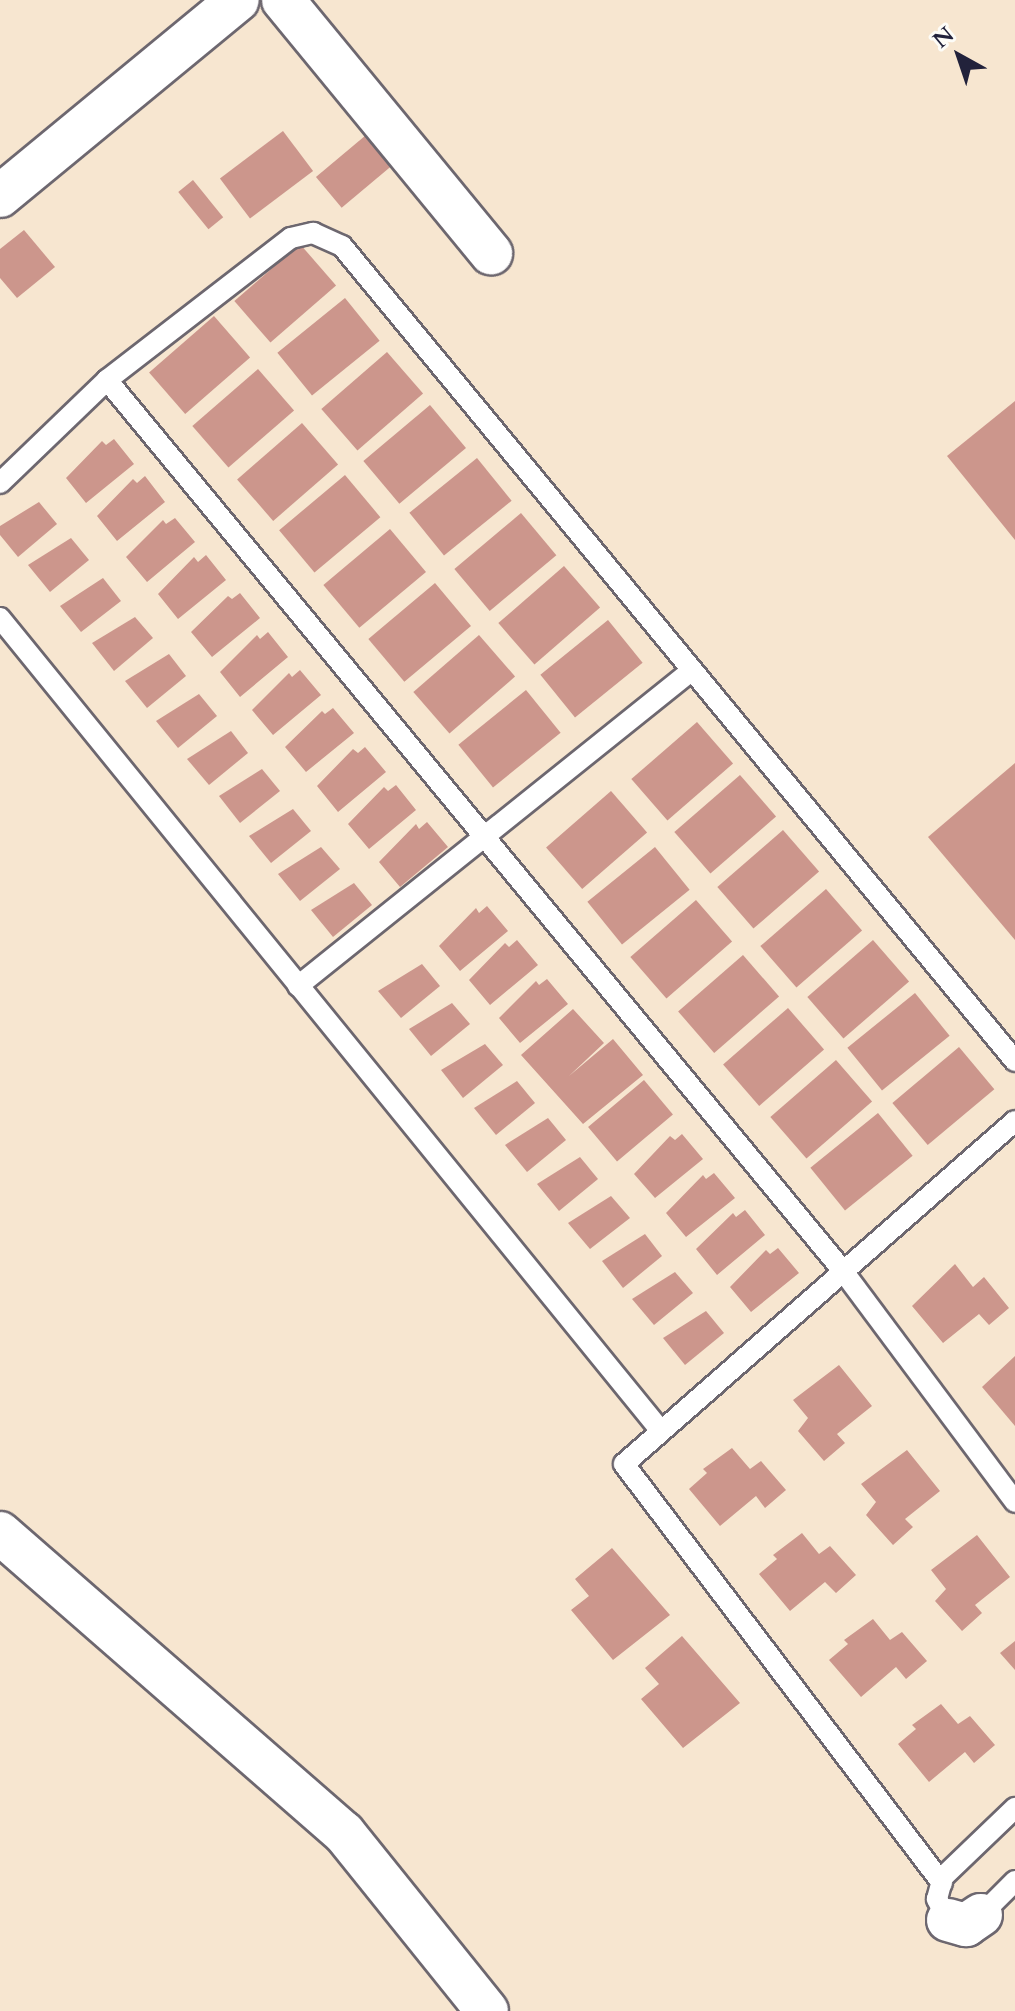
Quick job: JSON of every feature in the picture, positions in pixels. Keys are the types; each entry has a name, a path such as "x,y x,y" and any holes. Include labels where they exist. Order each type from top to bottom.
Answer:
{"street":[{"path":"0,196 238,0"},
{"path":"283,0 491,253"},
{"path":"0,1533 344,1833 487,2011"}],"lane":[{"path":"0,483 107,380 291,238 313,233 342,246 1015,1061"},
{"path":"107,380 843,1271 1015,1502"},
{"path":"0,618 661,1431"},
{"path":"298,986 485,840 691,671"},
{"path":"957,1906 624,1464 1015,1121"},
{"path":"957,1906 1015,1808"},
{"path":"957,1906 1015,1881"}],"building":[{"path":"378,125 404,156 342,208 316,177"},
{"path":"283,131 313,171 250,218 220,179"},
{"path":"193,180 223,217 208,229 178,192"},
{"path":"24,230 55,267 17,298 0,278 0,249"},
{"path":"300,244 336,286 270,343 234,301"},
{"path":"345,298 380,341 312,395 277,353"},
{"path":"214,316 250,358 185,414 149,372"},
{"path":"387,352 423,394 357,451 321,409"},
{"path":"258,369 294,411 228,468 192,426"},
{"path":"1015,401 1015,540 947,456"},
{"path":"430,405 466,448 399,504 363,461"},
{"path":"302,423 338,465 273,521 237,479"},
{"path":"114,439 134,464 86,503 66,478 102,441 106,445"},
{"path":"477,458 512,501 444,555 409,513"},
{"path":"345,475 380,517 314,572 279,530"},
{"path":"145,476 165,502 117,541 97,516 133,479 137,483"},
{"path":"39,502 57,524 18,557 0,535 0,526"},
{"path":"521,513 556,555 490,611 454,569"},
{"path":"175,518 195,542 147,582 126,557 163,520 166,524"},
{"path":"390,529 426,572 359,628 323,585"},
{"path":"71,538 89,560 50,592 28,565"},
{"path":"206,555 226,580 178,619 158,594 194,557 198,562"},
{"path":"564,566 600,608 534,665 498,623"},
{"path":"103,578 121,601 81,632 60,606"},
{"path":"435,583 471,626 404,682 368,639"},
{"path":"240,593 260,618 212,657 191,632 228,596 232,599"},
{"path":"135,617 153,638 114,671 92,643"},
{"path":"608,620 643,663 575,717 540,675"},
{"path":"268,632 288,657 240,697 220,672 257,635 260,639"},
{"path":"479,635 515,677 449,734 413,692"},
{"path":"169,654 186,676 147,708 125,681"},
{"path":"300,670 321,695 273,735 252,710 289,673 292,677"},
{"path":"526,690 561,733 493,787 458,745"},
{"path":"199,694 217,716 178,748 156,721"},
{"path":"333,708 354,733 306,772 285,747 322,711 325,714"},
{"path":"697,722 733,764 667,821 631,779"},
{"path":"231,731 248,753 209,785 187,759"},
{"path":"365,747 386,772 338,812 317,786 353,749 358,753"},
{"path":"1015,763 1015,940 928,837"},
{"path":"262,769 280,791 240,823 219,796"},
{"path":"740,775 776,817 710,874 674,832"},
{"path":"396,785 416,810 369,849 348,824 384,787 388,791"},
{"path":"611,791 647,833 582,889 546,847"},
{"path":"293,809 311,831 271,863 249,836"},
{"path":"427,822 448,847 400,887 379,862 416,824 419,829"},
{"path":"783,830 819,872 753,929 717,887"},
{"path":"321,847 340,869 300,901 278,874"},
{"path":"655,847 690,890 622,944 587,902"},
{"path":"354,883 372,905 333,937 311,910"},
{"path":"826,889 862,931 796,988 760,946"},
{"path":"696,900 732,942 666,999 630,957"},
{"path":"487,906 508,931 460,971 439,946 476,908 479,913"},
{"path":"517,940 538,965 490,1005 469,980 505,943 509,947"},
{"path":"873,940 909,982 843,1039 807,997"},
{"path":"743,955 779,997 714,1053 678,1011"},
{"path":"422,964 440,986 401,1018 378,991"},
{"path":"547,979 568,1004 520,1043 499,1018 536,981 539,985"},
{"path":"915,993 950,1036 882,1090 847,1048"},
{"path":"452,1003 470,1024 431,1056 409,1029"},
{"path":"788,1008 824,1050 759,1106 723,1064"},
{"path":"573,1009 604,1043 569,1076 613,1039 643,1075 583,1124 521,1055"},
{"path":"485,1044 503,1065 463,1098 441,1070"},
{"path":"959,1047 994,1089 928,1145 892,1103"},
{"path":"836,1060 872,1102 806,1159 770,1117"},
{"path":"644,1080 673,1114 617,1161 588,1127"},
{"path":"517,1081 535,1103 496,1135 474,1108"},
{"path":"878,1113 913,1156 845,1210 810,1168"},
{"path":"548,1118 566,1140 527,1172 505,1145"},
{"path":"682,1134 703,1159 655,1198 634,1174 670,1136 675,1140"},
{"path":"580,1157 598,1179 559,1211 537,1184"},
{"path":"714,1173 735,1198 686,1237 666,1213 703,1175 706,1179"},
{"path":"611,1196 630,1218 590,1249 568,1223"},
{"path":"745,1210 765,1235 717,1275 696,1249 733,1213 736,1217"},
{"path":"645,1234 662,1256 623,1288 602,1261"},
{"path":"778,1248 799,1273 751,1312 730,1287 766,1250 770,1254"},
{"path":"955,1264 973,1287 984,1277 1009,1308 989,1325 979,1314 943,1343 912,1306"},
{"path":"675,1272 693,1293 654,1325 632,1299"},
{"path":"706,1311 724,1333 685,1365 663,1338"},
{"path":"1015,1356 1015,1426 982,1387"},
{"path":"839,1365 872,1406 837,1434 845,1443 824,1461 798,1431 808,1418 793,1400"},
{"path":"732,1448 750,1469 761,1461 786,1490 765,1508 756,1496 720,1526 689,1489 707,1473 703,1469"},
{"path":"907,1450 940,1491 905,1519 913,1527 893,1545 866,1515 876,1502 861,1484"},
{"path":"802,1533 819,1554 830,1546 856,1575 836,1593 825,1582 790,1611 759,1574 777,1559 773,1555"},
{"path":"977,1535 1010,1577 975,1605 982,1613 962,1631 935,1601 946,1589 931,1570"},
{"path":"612,1548 670,1615 613,1660 571,1610 589,1596 575,1579"},
{"path":"873,1619 890,1640 902,1632 927,1661 906,1679 896,1667 861,1697 829,1660 848,1644 844,1640"},
{"path":"682,1636 740,1703 683,1748 641,1699 659,1684 645,1668"},
{"path":"1015,1641 1015,1670 1000,1653"},
{"path":"941,1704 958,1724 970,1716 995,1745 974,1763 965,1752 929,1782 898,1744 916,1729 912,1725"}]}
